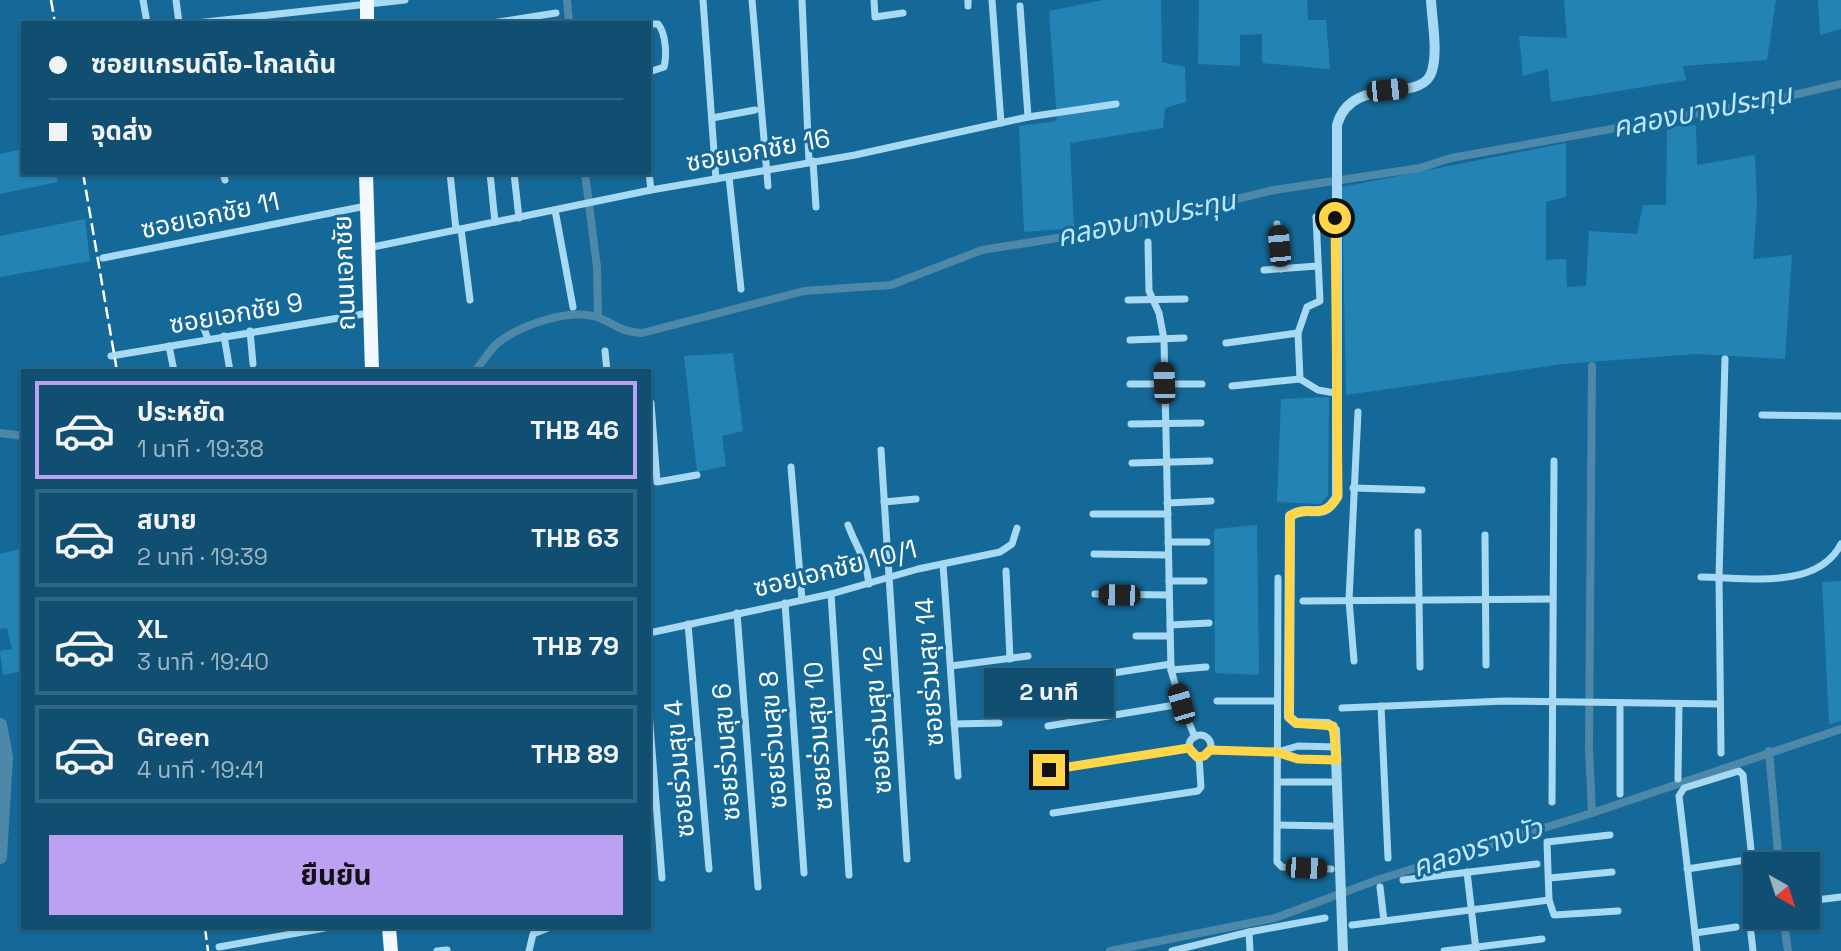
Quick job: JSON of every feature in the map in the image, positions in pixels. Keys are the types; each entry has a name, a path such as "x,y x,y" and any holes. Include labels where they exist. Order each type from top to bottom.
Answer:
{"main road":[{"path":"367,3 367,21"},
{"name":"ถนนเอกชัย","path":"366,175 372,369"},
{"path":"389,929 391,951"}],"street":[{"path":"143,0 147,21"},
{"path":"176,0 179,21"},
{"path":"213,21 405,0"},
{"path":"703,0 716,179"},
{"path":"752,0 768,186"},
{"path":"802,0 816,207"},
{"path":"874,0 875,17 903,13"},
{"path":"992,0 1001,123"},
{"path":"1343,951 1338,887 1335,730 1331,725 1296,723 1289,717 1290,516 1302,511 1323,512 1331,508 1338,496 1334,164 1337,125 1345,107 1362,95 1413,87 1424,84 1429,79 1434,56 1431,0"},
{"path":"1020,6 1028,117"},
{"path":"505,21 556,13"},
{"path":"651,24 658,24 662,28 664,45 664,67 651,71"},
{"name":"ซอยเอกชัย 16","path":"367,248 1028,117 1116,104"},
{"path":"712,118 755,110"},
{"path":"450,175 470,300"},
{"path":"490,175 495,222"},
{"path":"514,175 519,218"},
{"path":"649,175 651,190"},
{"path":"729,177 741,289"},
{"name":"ซอยเอกชัย 11","path":"103,258 366,206"},
{"path":"555,211 573,307"},
{"path":"1300,379 1298,332 1307,307 1320,301 1317,217"},
{"path":"1277,224 1281,268"},
{"path":"1149,242 1152,300 1159,313 1164,338 1171,667 1181,704 1195,737"},
{"path":"1264,270 1317,266"},
{"path":"1128,300 1185,299"},
{"name":"ซอยเอกชัย 9","path":"111,356 369,313"},
{"path":"194,319 203,327 208,339"},
{"path":"250,331 253,364"},
{"path":"1226,343 1298,332"},
{"path":"224,336 230,369"},
{"path":"1130,340 1184,338"},
{"path":"169,346 174,369"},
{"path":"605,351 607,369"},
{"path":"1721,753 1719,577 1725,359"},
{"path":"1233,386 1300,379 1318,390 1335,393"},
{"path":"1130,384 1202,384"},
{"path":"651,403 657,482 697,475"},
{"path":"1354,661 1349,600 1358,412"},
{"path":"1762,415 1841,416"},
{"path":"1131,424 1201,424"},
{"name":"ซอยร่วมสุข 12","path":"881,450 907,859"},
{"path":"1132,463 1210,461"},
{"path":"1552,802 1554,461"},
{"path":"790,467 802,600"},
{"path":"1353,488 1422,490"},
{"path":"884,502 916,499"},
{"path":"1167,503 1211,501"},
{"path":"1093,514 1168,514"},
{"path":"848,525 858,550 866,557 869,584"},
{"name":"ซอยเอกชัย 10/1","path":"651,633 831,594 1003,551 1012,544 1017,528"},
{"path":"1418,532 1420,667"},
{"path":"1485,535 1486,664"},
{"path":"1168,542 1207,542"},
{"path":"1701,577 1795,576 1810,572 1836,553 1841,544"},
{"path":"1094,554 1168,555"},
{"name":"ซอยร่วมสุข 14","path":"943,564 958,776"},
{"path":"1006,571 1010,659"},
{"path":"1278,578 1276,752 1280,782 1279,866 1331,869"},
{"path":"1170,581 1204,582"},
{"name":"ซอยร่วมสุข 10","path":"831,594 835,693 849,875"},
{"path":"1095,594 1168,596"},
{"path":"1303,601 1553,599"},
{"name":"ซอยร่วมสุข 8","path":"785,603 803,873"},
{"name":"ซอยร่วมสุข 6","path":"737,613 758,887"},
{"path":"1170,625 1209,623"},
{"name":"ซอยร่วมสุข 4","path":"688,624 709,869"},
{"path":"1136,636 1170,636"},
{"path":"951,666 1028,656"},
{"path":"1049,683 1171,667 1206,667"},
{"path":"1217,701 1277,701"},
{"path":"1342,708 1504,701 1720,704"},
{"path":"1620,703 1620,794"},
{"path":"1048,726 1181,704"},
{"path":"1678,779 1679,704"},
{"path":"1381,706 1388,858"},
{"path":"954,724 999,723"},
{"path":"1189,748 1195,737"},
{"path":"1195,737 1207,739 1210,750"},
{"path":"651,738 662,878"},
{"path":"1199,757 1210,750 1276,752 1298,747 1337,747"},
{"path":"1189,748 1199,757"},
{"path":"1049,770 1189,748"},
{"path":"1276,752 1298,759 1337,760"},
{"path":"1053,813 1198,791 1201,788 1199,757"},
{"path":"1687,869 1752,859 1743,775 1739,771 1680,791 1687,869 1697,951"},
{"path":"1280,782 1330,782"},
{"path":"1278,824 1331,826"},
{"path":"1610,835 1547,842 1549,900 1554,915 1618,911"},
{"path":"1404,880 1537,864"},
{"path":"1467,872 1476,949"},
{"path":"1550,878 1612,872"},
{"path":"1380,887 1384,921"},
{"path":"1820,900 1841,897"},
{"path":"1352,925 1549,900"},
{"path":"1172,951 1249,932 1325,918"},
{"path":"1695,933 1736,927"},
{"path":"219,947 319,929"},
{"path":"529,951 533,934 546,929"},
{"path":"1750,929 1753,951"},
{"path":"1249,932 1251,951"},
{"path":"1444,951 1542,939"},
{"path":"437,951 447,950"}],"shaded area":[{"path":"1103,0 1161,0 1162,62 1185,67 1186,102 1165,108 1163,128 1070,143 1074,228 1024,232 1019,126 1057,121 1049,11"},
{"path":"1199,0 1307,0 1308,20 1326,20 1330,69 1262,63 1262,34 1240,35 1240,66 1198,64"},
{"path":"1564,0 1776,0 1767,60 1683,66 1686,80 1551,102 1548,69 1523,76 1519,36 1567,38"},
{"path":"1818,0 1841,0 1841,29 1820,35"},
{"path":"1696,125 1697,165 1755,155 1757,206 1753,259 1792,255 1785,359 1697,354 1562,364 1346,395 1342,187 1566,143 1566,197 1546,202 1546,260 1566,259 1567,287 1586,286 1589,231 1637,234 1643,205 1666,205 1667,127"},
{"path":"21,149 21,175 56,175 58,182 0,194 0,154"},
{"path":"85,219 90,261 0,277 0,236"},
{"path":"733,353 743,431 722,436 726,466 697,472 684,356"},
{"path":"1329,397 1328,495 1321,504 1277,502 1281,399"},
{"path":"1257,525 1259,675 1215,673 1214,529"},
{"path":"20,549 21,671 3,675 0,651 12,649 7,628 0,629 0,554"},
{"path":"1841,581 1841,721 1829,724 1822,582"}],"waterway":[{"path":"567,0 569,21"},
{"name":"คลองบางประทุน","path":"477,369 496,345 508,336 532,324 559,316 597,317 623,329 642,333 804,291 891,285 982,250 1114,229 1274,190 1420,168 1451,158 1772,100 1841,84"},
{"path":"585,175 597,267 598,317"},
{"path":"1592,366 1589,748 1592,813"},
{"name":"คลองบางประทุน","path":"0,433 21,436"},
{"path":"0,725 6,757 0,857"},
{"name":"คลองรางบัว","path":"1110,951 1275,918 1380,879 1592,813 1841,729"},
{"path":"1769,751 1778,852"},
{"path":"1785,929 1788,951"}],"railway":[{"path":"51,0 55,21"},
{"path":"83,175 117,369"},
{"path":"205,929 208,951"}],"route":[{"path":"1049,770 1189,748 1197,757 1204,756 1210,750 1276,752 1298,759 1337,760 1333,726 1296,723 1289,717 1290,516 1302,511 1323,512 1331,508 1338,496 1335,218"}]}
